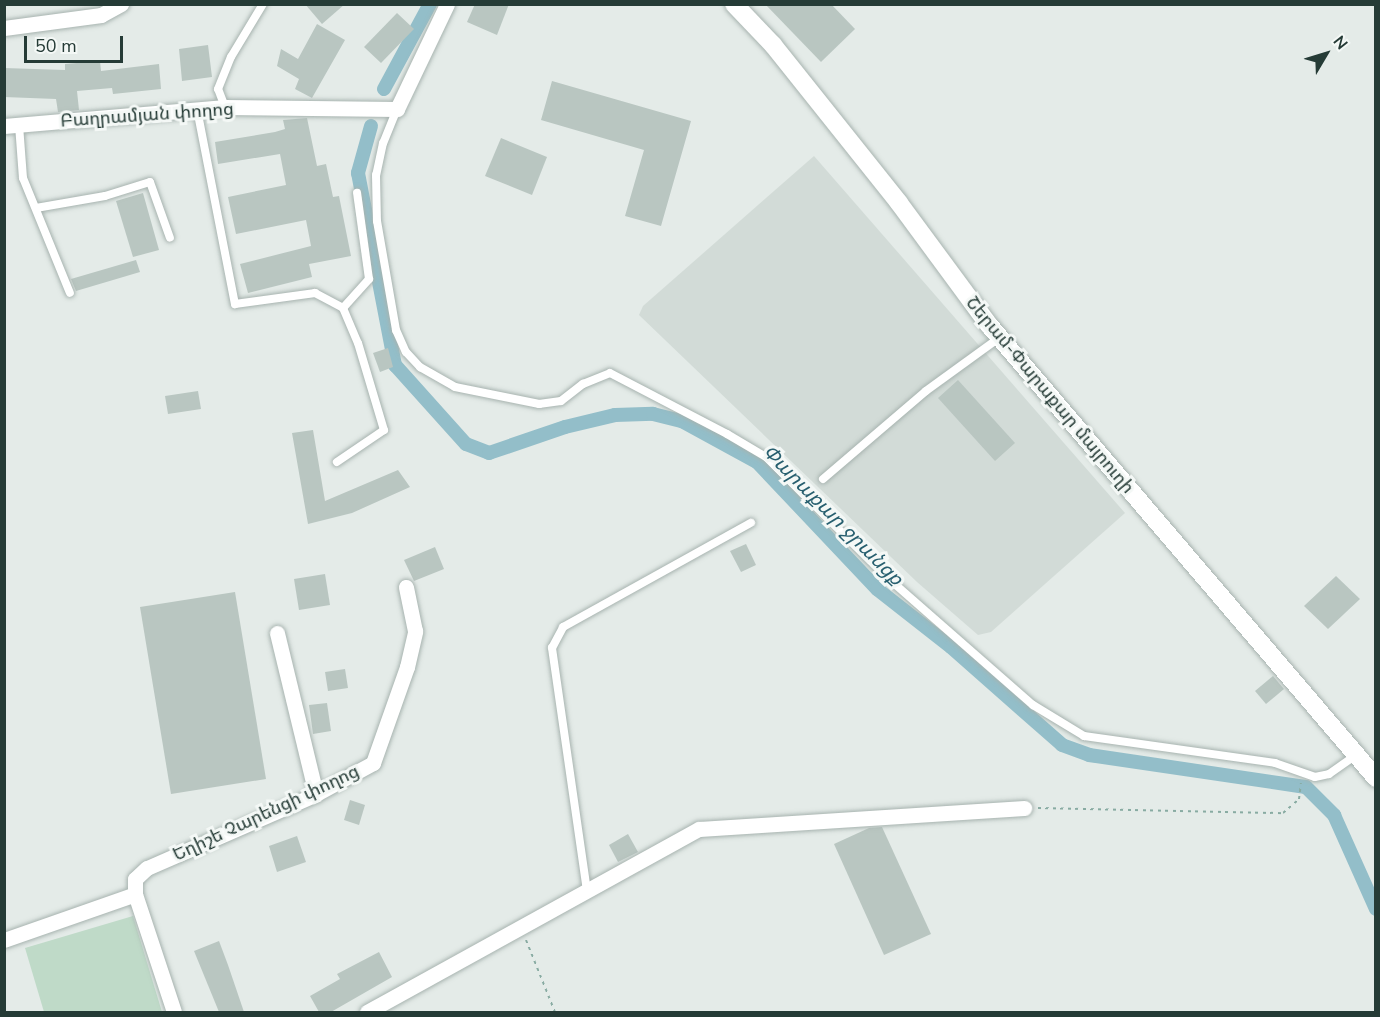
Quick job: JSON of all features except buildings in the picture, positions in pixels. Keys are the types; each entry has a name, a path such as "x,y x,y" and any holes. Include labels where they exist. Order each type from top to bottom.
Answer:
{"street":[{"path":"4,28 101,15 121,4"},
{"path":"397,109 447,4"},
{"name":"Շերամ-Փարաքար մայրուղի","path":"734,4 773,45 1000,337 1376,778"},
{"name":"Բաղրամյան փողոց","path":"12,125 225,107 397,109"},
{"name":"Եղիշե Չարենցի փողոց","path":"135,894 135,879 147,868 316,794 373,763 407,667 415,631 405,587"},
{"path":"277,633 316,794"},
{"path":"367,1012 699,828 1024,808"},
{"path":"4,940 135,894 174,1012"}],"lane":[{"path":"225,107 218,89 231,57 263,4"},
{"path":"197,109 235,304 315,293 343,308 384,430 338,462"},
{"path":"397,109 383,143 376,175 377,221 396,330 406,352 420,367 455,387 539,404 561,401 583,384 610,373 633,383 766,457 891,580 1055,721 1084,736 1275,763 1302,774 1329,774 1356,755"},
{"path":"12,125 23,178 70,293"},
{"path":"36,208 105,196 150,182 170,238"},
{"path":"343,308 369,279 357,193"},
{"path":"824,479 926,391 1000,337"},
{"path":"587,891 552,648 563,627 751,523"}],"path":[{"path":"1024,808 1283,813 1299,799 1302,774"},
{"path":"521,926 555,1012"}],"shaded area":[{"path":"814,156 1125,513 991,632 978,635 917,582 639,315 643,306"}],"green space":[{"path":"133,916 162,1012 44,1012 25,948"}],"waterway":[{"name":"Փարաքար ջրանցք","path":"384,89 430,4"},
{"name":"Փարաքար ջրանցք","path":"371,126 358,173 395,365 466,444 489,453 565,427 615,415 653,414 682,421 757,462 877,589 951,647 1062,745 1089,755 1306,787 1334,815 1376,909"}]}
